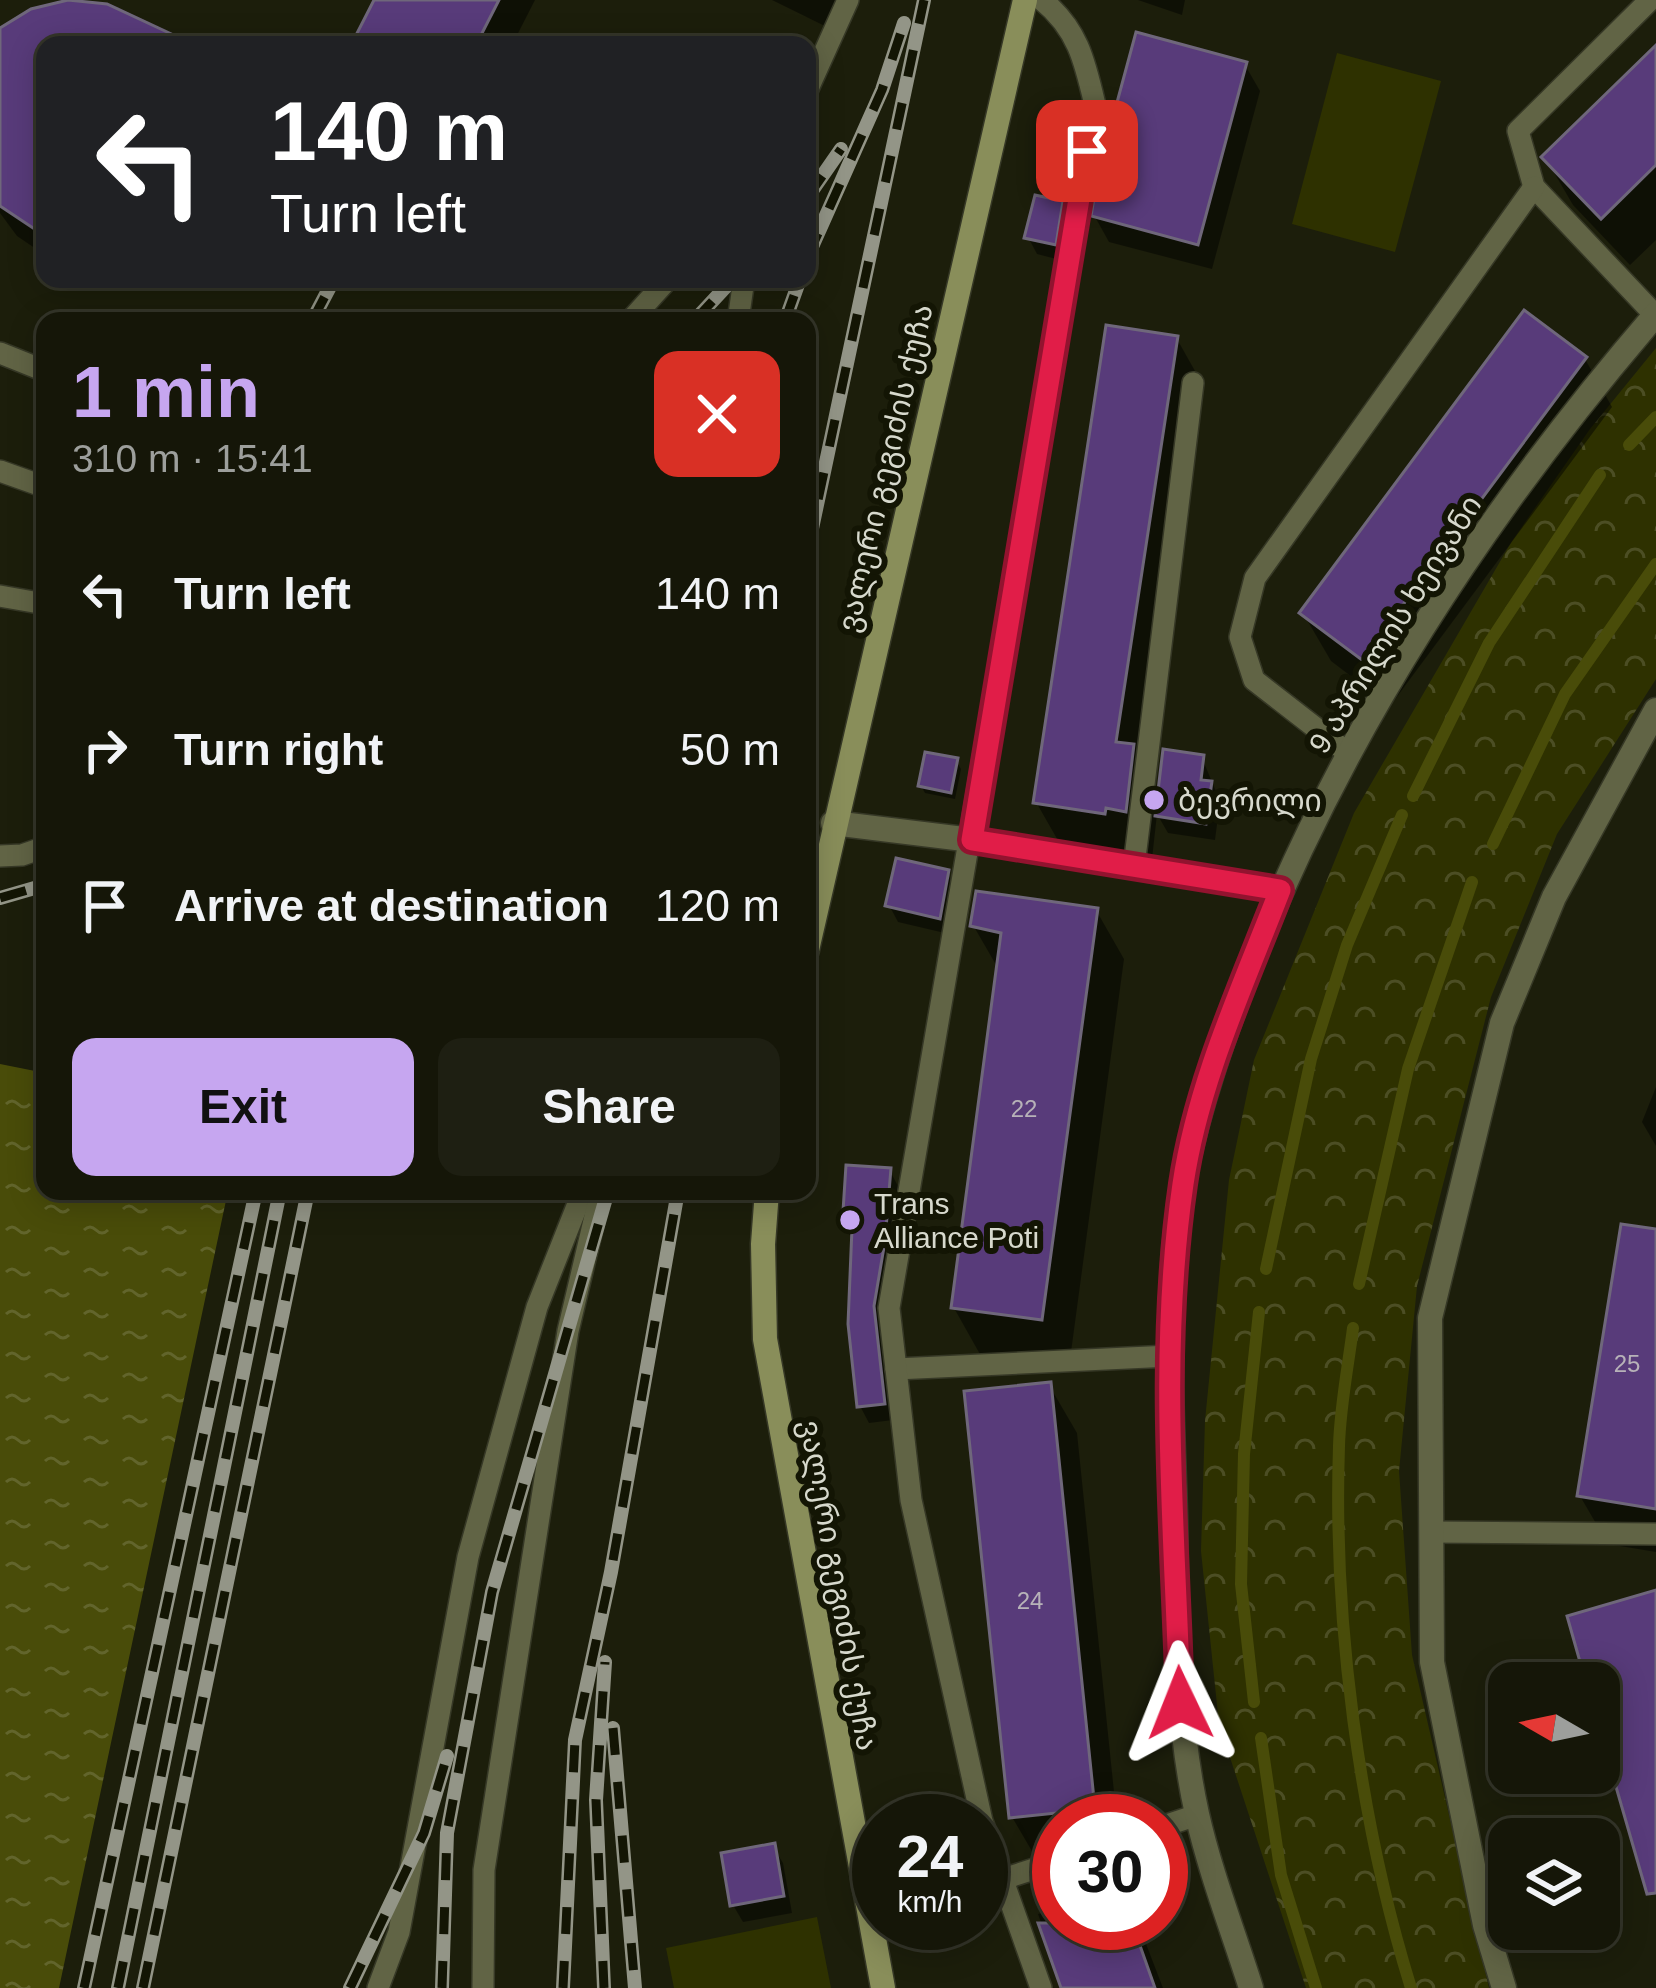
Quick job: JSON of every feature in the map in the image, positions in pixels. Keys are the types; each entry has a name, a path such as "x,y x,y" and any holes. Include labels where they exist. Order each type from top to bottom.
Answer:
{"street":[{"name":"ვალერი გეგიძის ქუჩა","path":"816,906 1025,0"},
{"name":"9 აპრილის ხეივანი","path":"1251,1988 1197,1815 1180,1703 1170,1356 1184,1180 1211,1067 1280,890 1348,753 1488,527 1565,422 1656,315"},
{"path":"1504,1988 1485,1925 1432,1662 1430,1318 1502,1023 1553,897 1646,746 1656,710"},
{"path":"833,823 972,840 1280,890"},
{"name":"ვალერი გეგიძის ქუჩა","path":"766,1200 765,1339 883,1988"}],"lane":[{"path":"816,71 848,0"},
{"path":"976,1794 910,1500 890,1308 1095,105 1080,42 1042,0"},
{"path":"1650,0 1517,131 1534,187 1656,315"},
{"path":"1348,753 1254,680 1240,637 1256,578 1534,187"},
{"path":"638,312 660,288"},
{"path":"0,353 36,367"},
{"path":"1134,866 1193,383"},
{"path":"0,471 36,484"},
{"path":"0,596 36,602"},
{"path":"0,856 36,850"},
{"path":"378,1988 399,1932 468,1557 537,1307 580,1200"},
{"path":"483,1988 484,1870 568,1331 599,1200"},
{"path":"896,1369 1170,1356"},
{"path":"1431,1532 1656,1534"},
{"path":"1188,1818 1197,1815"},
{"path":"1008,1893 1041,1988"}],"green space":[{"path":"1337,53 1441,81 1395,252 1292,224"},
{"path":"1656,348 1656,679 1557,834 1491,997 1417,1286 1399,1471 1412,1655 1489,1988 1306,1988 1219,1724 1201,1551 1205,1421 1229,1180 1254,1060 1354,813 1512,541 1590,429"},
{"path":"817,1917 831,1988 674,1988 666,1948"}],"water":[{"path":"0,1064 36,1071 36,1200 226,1200 59,1988 0,1988"}],"building":[{"path":"68,0 107,4 176,36 36,36 36,230 0,206 0,28 31,9"},
{"path":"374,0 499,0 481,36 356,36"},
{"path":"1136,32 1247,62 1198,245 1091,216"},
{"path":"1656,45 1656,165 1601,219 1541,157"},
{"path":"1035,195 1063,201 1056,245 1024,238"},
{"path":"1524,310 1587,357 1362,660 1299,613"},
{"path":"1106,325 1178,336 1116,742 1134,744 1126,812 1106,808 1105,814 1033,803"},
{"path":"1163,749 1204,755 1201,780 1212,781 1206,824 1155,816"},
{"path":"925,752 958,758 951,793 918,786"},
{"path":"896,858 949,870 940,919 885,906"},
{"path":"976,891 1098,908 1042,1320 951,1308 1001,933 970,926"},
{"path":"846,1165 891,1168 874,1306 885,1404 857,1407 848,1324 852,1228 842,1227"},
{"path":"1621,1224 1656,1229 1656,1509 1577,1496"},
{"path":"1051,1382 1093,1794 1032,1794 1032,1816 1009,1818 964,1391"},
{"path":"1656,1590 1656,1893 1647,1894 1618,1794 1620,1662 1580,1662 1567,1616"},
{"path":"775,1843 784,1896 730,1906 721,1853"},
{"path":"1048,1950 1142,1950 1155,1988 1061,1988"}],"waterway":[{"path":"1629,445 1656,417"},
{"path":"1413,796 1489,643 1600,475"},
{"path":"1493,844 1565,694 1656,564"},
{"path":"1266,1269 1311,1059 1347,945 1402,815"},
{"path":"1359,1284 1408,1069 1472,882"},
{"path":"1254,1702 1241,1584 1244,1454 1259,1312"},
{"path":"1353,1328 1339,1446 1345,1650 1377,1857 1411,1988"},
{"path":"1261,1738 1281,1875 1316,1988"}],"railway":[{"path":"816,510 924,0"},
{"path":"816,238 882,90 904,23"},
{"path":"816,185 841,149"},
{"path":"317,312 329,288"},
{"path":"702,312 725,288"},
{"path":"788,312 797,288"},
{"path":"0,898 36,888"},
{"path":"84,1988 254,1200"},
{"path":"118,1988 278,1200"},
{"path":"143,1988 306,1200"},
{"path":"442,1988 447,1833 492,1592 605,1200"},
{"path":"563,1988 575,1740 611,1572 676,1200"},
{"path":"604,1988 596,1800 605,1662"},
{"path":"613,1728 635,1988"},
{"path":"350,1988 424,1833 447,1756"}],"place":[{"name":"ბევრილი","path":"1154,800"},
{"name":"Trans Alliance Poti","path":"850,1220"}],"route":[{"path":"1087,151 972,840 1280,890 1211,1067 1184,1180 1170,1356 1180,1703"}]}
